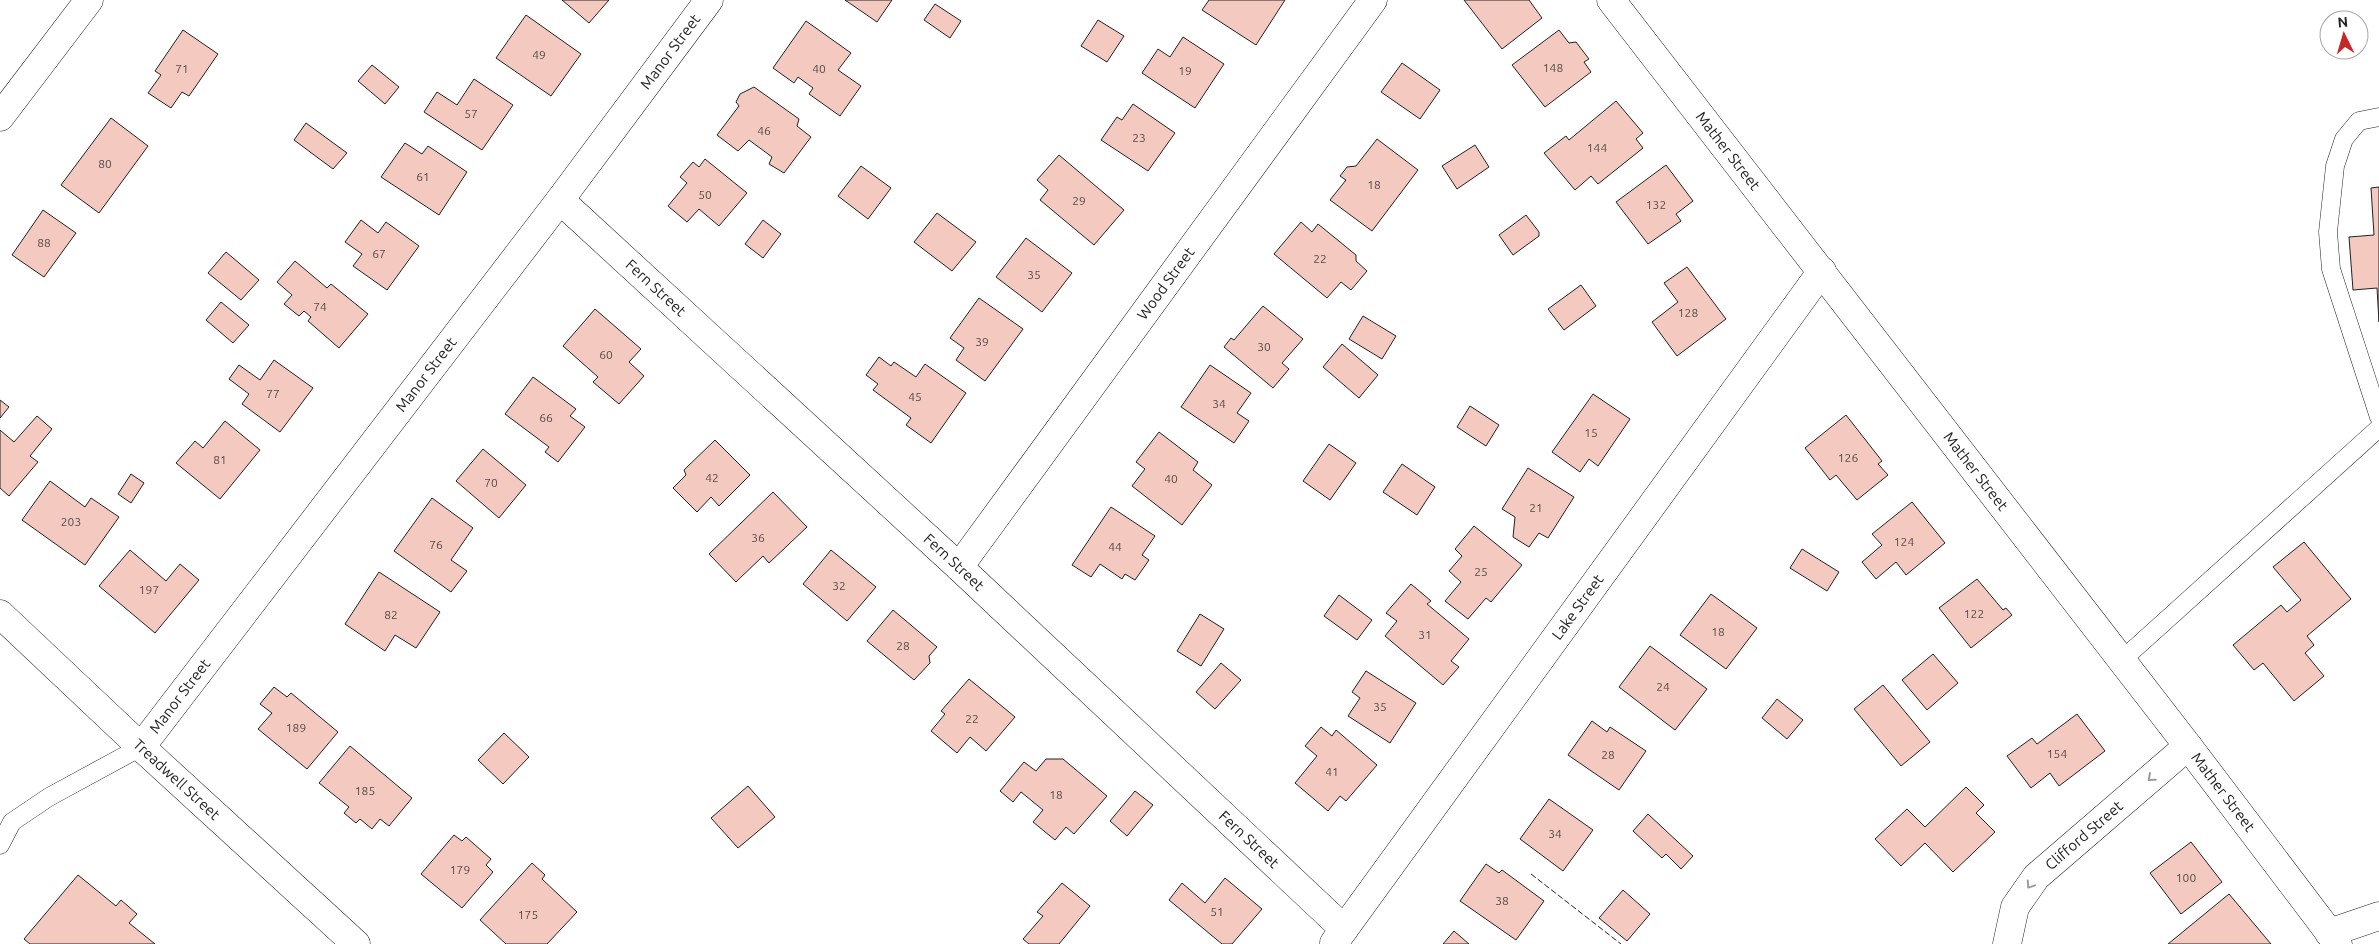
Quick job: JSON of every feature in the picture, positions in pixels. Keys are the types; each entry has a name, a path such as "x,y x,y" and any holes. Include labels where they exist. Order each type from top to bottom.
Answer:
{"street":[{"path":"0,117 89,0"},
{"name":"Manor Street","path":"141,747 560,200 709,0"},
{"name":"Wood Street","path":"959,567 1373,0"},
{"name":"Mather Street","path":"1611,0 2122,660 2333,938"},
{"name":"Fern Street","path":"560,200 959,567 1339,936"},
{"name":"Lake Street","path":"1339,936 1822,271"},
{"name":"Treadwell Street","path":"0,614 141,747 356,944"},
{"name":"Clifford Street","path":"2006,944 2015,908 2036,877 2188,746"},
{"path":"2333,938 2379,916"}],"lane":[{"path":"2379,117 2359,121 2344,139 2335,166 2328,232 2331,269 2379,418"},
{"path":"2122,660 2379,428"},
{"path":"0,845 12,822 49,797 141,747"}],"building":[{"path":"562,0 609,0 589,23"},
{"path":"845,0 892,0 877,22"},
{"path":"1209,0 1285,0 1256,45 1202,10"},
{"path":"1464,0 1529,0 1542,18 1502,49"},
{"path":"935,4 961,21 950,38 924,20"},
{"path":"526,15 581,54 551,96 496,58"},
{"path":"1098,20 1124,36 1107,62 1081,46"},
{"path":"806,21 851,53 838,70 861,86 840,116 809,94 813,88 798,77 794,83 773,68"},
{"path":"183,30 218,54 189,96 182,92 171,108 148,93 161,75 155,71"},
{"path":"1559,30 1569,43 1576,42 1589,59 1584,62 1591,72 1545,107 1512,65"},
{"path":"1183,37 1224,64 1195,108 1142,73 1158,49 1170,57"},
{"path":"1402,63 1440,90 1420,119 1381,92"},
{"path":"372,65 399,87 385,104 358,81"},
{"path":"474,79 513,105 482,150 424,112 437,92 457,105"},
{"path":"754,87 799,119 797,126 811,137 784,173 769,164 772,157 749,140 738,151 717,135 739,106 736,102 740,94"},
{"path":"1616,101 1643,133 1636,139 1643,148 1598,184 1591,176 1575,190 1544,153 1566,136 1569,140"},
{"path":"1133,104 1175,133 1148,171 1101,140 1117,117 1122,120"},
{"path":"111,118 148,146 99,213 61,185"},
{"path":"306,123 347,153 333,169 294,140"},
{"path":"1377,139 1418,170 1372,231 1330,200 1346,180 1340,176 1347,167 1356,166"},
{"path":"405,143 422,154 428,146 467,172 439,215 381,177"},
{"path":"1475,145 1489,167 1457,189 1442,166"},
{"path":"1059,155 1124,210 1094,245 1040,200 1048,190 1037,180"},
{"path":"705,159 747,193 719,226 699,209 687,222 668,206 687,183 680,177 693,162 699,167"},
{"path":"1666,165 1693,201 1676,214 1681,221 1648,244 1616,202"},
{"path":"861,166 891,188 868,219 838,196"},
{"path":"2379,187 2379,322 2377,288 2353,290 2349,237 2374,235 2371,188"},
{"path":"43,210 76,233 44,277 12,255"},
{"path":"937,213 976,242 952,271 914,242"},
{"path":"1526,215 1539,232 1539,236 1513,255 1499,235"},
{"path":"361,220 378,233 386,222 419,246 387,290 353,266 362,254 345,242"},
{"path":"763,220 781,234 763,258 745,244"},
{"path":"1301,222 1312,232 1318,224 1356,255 1356,261 1367,271 1351,290 1341,282 1327,298 1274,254"},
{"path":"1026,238 1072,273 1042,312 996,277"},
{"path":"226,252 259,280 241,300 208,273"},
{"path":"295,261 327,288 331,284 368,314 339,348 308,321 311,317 304,311 299,316 284,304 292,295 277,282"},
{"path":"1687,267 1726,319 1677,356 1652,322 1678,302 1664,283"},
{"path":"1581,285 1596,306 1564,330 1548,309"},
{"path":"979,298 1023,329 985,381 956,360 964,348 950,338"},
{"path":"221,302 249,325 233,343 206,320"},
{"path":"1263,306 1303,339 1282,363 1289,369 1273,388 1224,347 1231,338 1234,340"},
{"path":"595,309 641,349 629,362 644,376 619,404 593,382 598,377 563,346"},
{"path":"1363,316 1396,336 1382,359 1349,339"},
{"path":"1342,344 1378,375 1359,398 1323,367"},
{"path":"879,357 891,366 894,362 916,377 925,364 966,393 931,443 906,425 911,418 873,390 878,384 866,375"},
{"path":"274,360 313,388 280,432 242,404 249,394 229,379 239,365 260,380"},
{"path":"1210,365 1251,393 1237,413 1249,421 1234,443 1181,407"},
{"path":"533,377 576,409 570,416 585,427 558,462 545,452 549,447 505,414"},
{"path":"1593,394 1630,419 1598,466 1589,459 1580,472 1552,452"},
{"path":"0,400 9,407 0,418"},
{"path":"1470,406 1499,425 1486,446 1457,427"},
{"path":"1846,415 1882,461 1878,464 1888,475 1857,500 1836,475 1830,480 1805,448"},
{"path":"37,416 52,429 30,456 38,462 9,496 0,488 0,430 14,442"},
{"path":"225,421 260,450 220,499 176,463 195,441 203,448"},
{"path":"1159,432 1198,462 1193,470 1212,485 1182,525 1132,486 1145,469 1136,462"},
{"path":"715,440 750,475 719,506 711,497 697,512 673,488 686,475 684,470"},
{"path":"1329,444 1356,463 1330,500 1303,481"},
{"path":"483,449 526,485 499,518 456,481"},
{"path":"1402,464 1435,487 1417,515 1383,492"},
{"path":"1528,468 1574,497 1548,538 1539,533 1529,547 1513,537 1515,517 1502,509"},
{"path":"131,474 144,483 131,503 118,494"},
{"path":"50,481 85,507 91,498 119,517 85,565 22,520"},
{"path":"773,492 807,527 769,563 763,556 736,582 709,554"},
{"path":"432,498 473,528 451,560 467,571 451,592 394,551"},
{"path":"1912,502 1945,543 1906,575 1896,562 1876,579 1862,562 1882,545 1872,534"},
{"path":"1111,507 1155,536 1142,555 1149,560 1135,580 1125,574 1122,579 1100,564 1091,577 1072,565"},
{"path":"1474,526 1522,565 1491,602 1486,598 1468,619 1445,601 1461,582 1449,571 1462,556 1455,549"},
{"path":"2304,542 2351,599 2307,636 2314,645 2305,653 2324,676 2294,701 2263,663 2254,670 2233,645 2281,605 2287,612 2301,600 2273,567"},
{"path":"1802,549 1839,572 1827,591 1790,568"},
{"path":"130,550 166,581 180,564 199,580 155,633 99,586"},
{"path":"831,550 876,587 847,621 803,584"},
{"path":"379,572 440,612 416,648 395,635 385,651 345,624"},
{"path":"1977,579 2003,610 2006,608 2012,615 1971,648 1939,608"},
{"path":"1411,584 1431,601 1427,604 1469,639 1451,661 1459,667 1443,685 1385,636 1397,621 1386,613"},
{"path":"1711,594 1757,628 1726,669 1680,635"},
{"path":"1339,595 1372,620 1357,640 1324,616"},
{"path":"893,610 937,647 929,656 930,663 914,680 867,641"},
{"path":"1200,614 1224,629 1201,666 1177,651"},
{"path":"1650,646 1707,689 1675,730 1619,687"},
{"path":"1933,654 1958,683 1927,710 1902,680"},
{"path":"1221,663 1241,680 1215,709 1196,692"},
{"path":"1366,671 1416,703 1390,743 1348,716 1360,698 1352,692"},
{"path":"969,679 1015,717 986,751 970,737 957,753 931,731 945,714 941,711"},
{"path":"1883,685 1930,742 1901,766 1854,709"},
{"path":"274,687 287,697 291,693 338,732 307,769 258,729 272,713 260,704"},
{"path":"1777,699 1803,720 1787,739 1762,718"},
{"path":"2077,714 2105,751 2059,786 2050,773 2031,788 2007,756 2032,738 2037,744"},
{"path":"1592,721 1607,732 1610,727 1646,751 1619,790 1568,755"},
{"path":"1321,727 1332,736 1336,730 1377,765 1346,801 1340,796 1328,811 1295,783 1317,756 1305,746"},
{"path":"504,733 529,757 503,784 478,760"},
{"path":"350,746 412,798 389,826 380,819 372,829 360,819 356,823 344,813 349,807 319,783"},
{"path":"1046,759 1063,759 1107,796 1074,834 1066,827 1055,840 1033,822 1043,810 1021,792 1013,802 1000,791 1024,762 1036,771"},
{"path":"748,786 775,817 738,848 711,818"},
{"path":"1966,787 1984,805 1976,813 1995,832 1953,872 1925,843 1901,866 1875,839 1907,809 1925,827"},
{"path":"1135,791 1153,805 1127,836 1110,821"},
{"path":"1549,799 1593,830 1563,871 1520,839"},
{"path":"1648,814 1693,856 1681,869 1666,854 1662,858 1633,831"},
{"path":"454,835 462,841 466,837 491,859 486,865 493,872 462,908 421,874"},
{"path":"2191,842 2222,882 2181,914 2150,873"},
{"path":"532,863 545,875 542,879 577,912 547,944 506,944 480,920"},
{"path":"1486,864 1499,873 1502,870 1544,901 1516,940 1460,901"},
{"path":"78,875 116,906 121,900 137,914 129,923 155,944 30,944 24,939"},
{"path":"1225,878 1262,909 1232,944 1222,944 1169,900 1182,883 1205,903"},
{"path":"1062,883 1090,906 1059,944 1029,944 1023,939 1043,916 1037,912"},
{"path":"1623,890 1650,914 1627,941 1599,918"},
{"path":"2229,894 2271,944 2168,944"},
{"path":"1454,931 1469,944 1443,944"}],"fence":[{"path":"1531,874 1621,944"}]}
